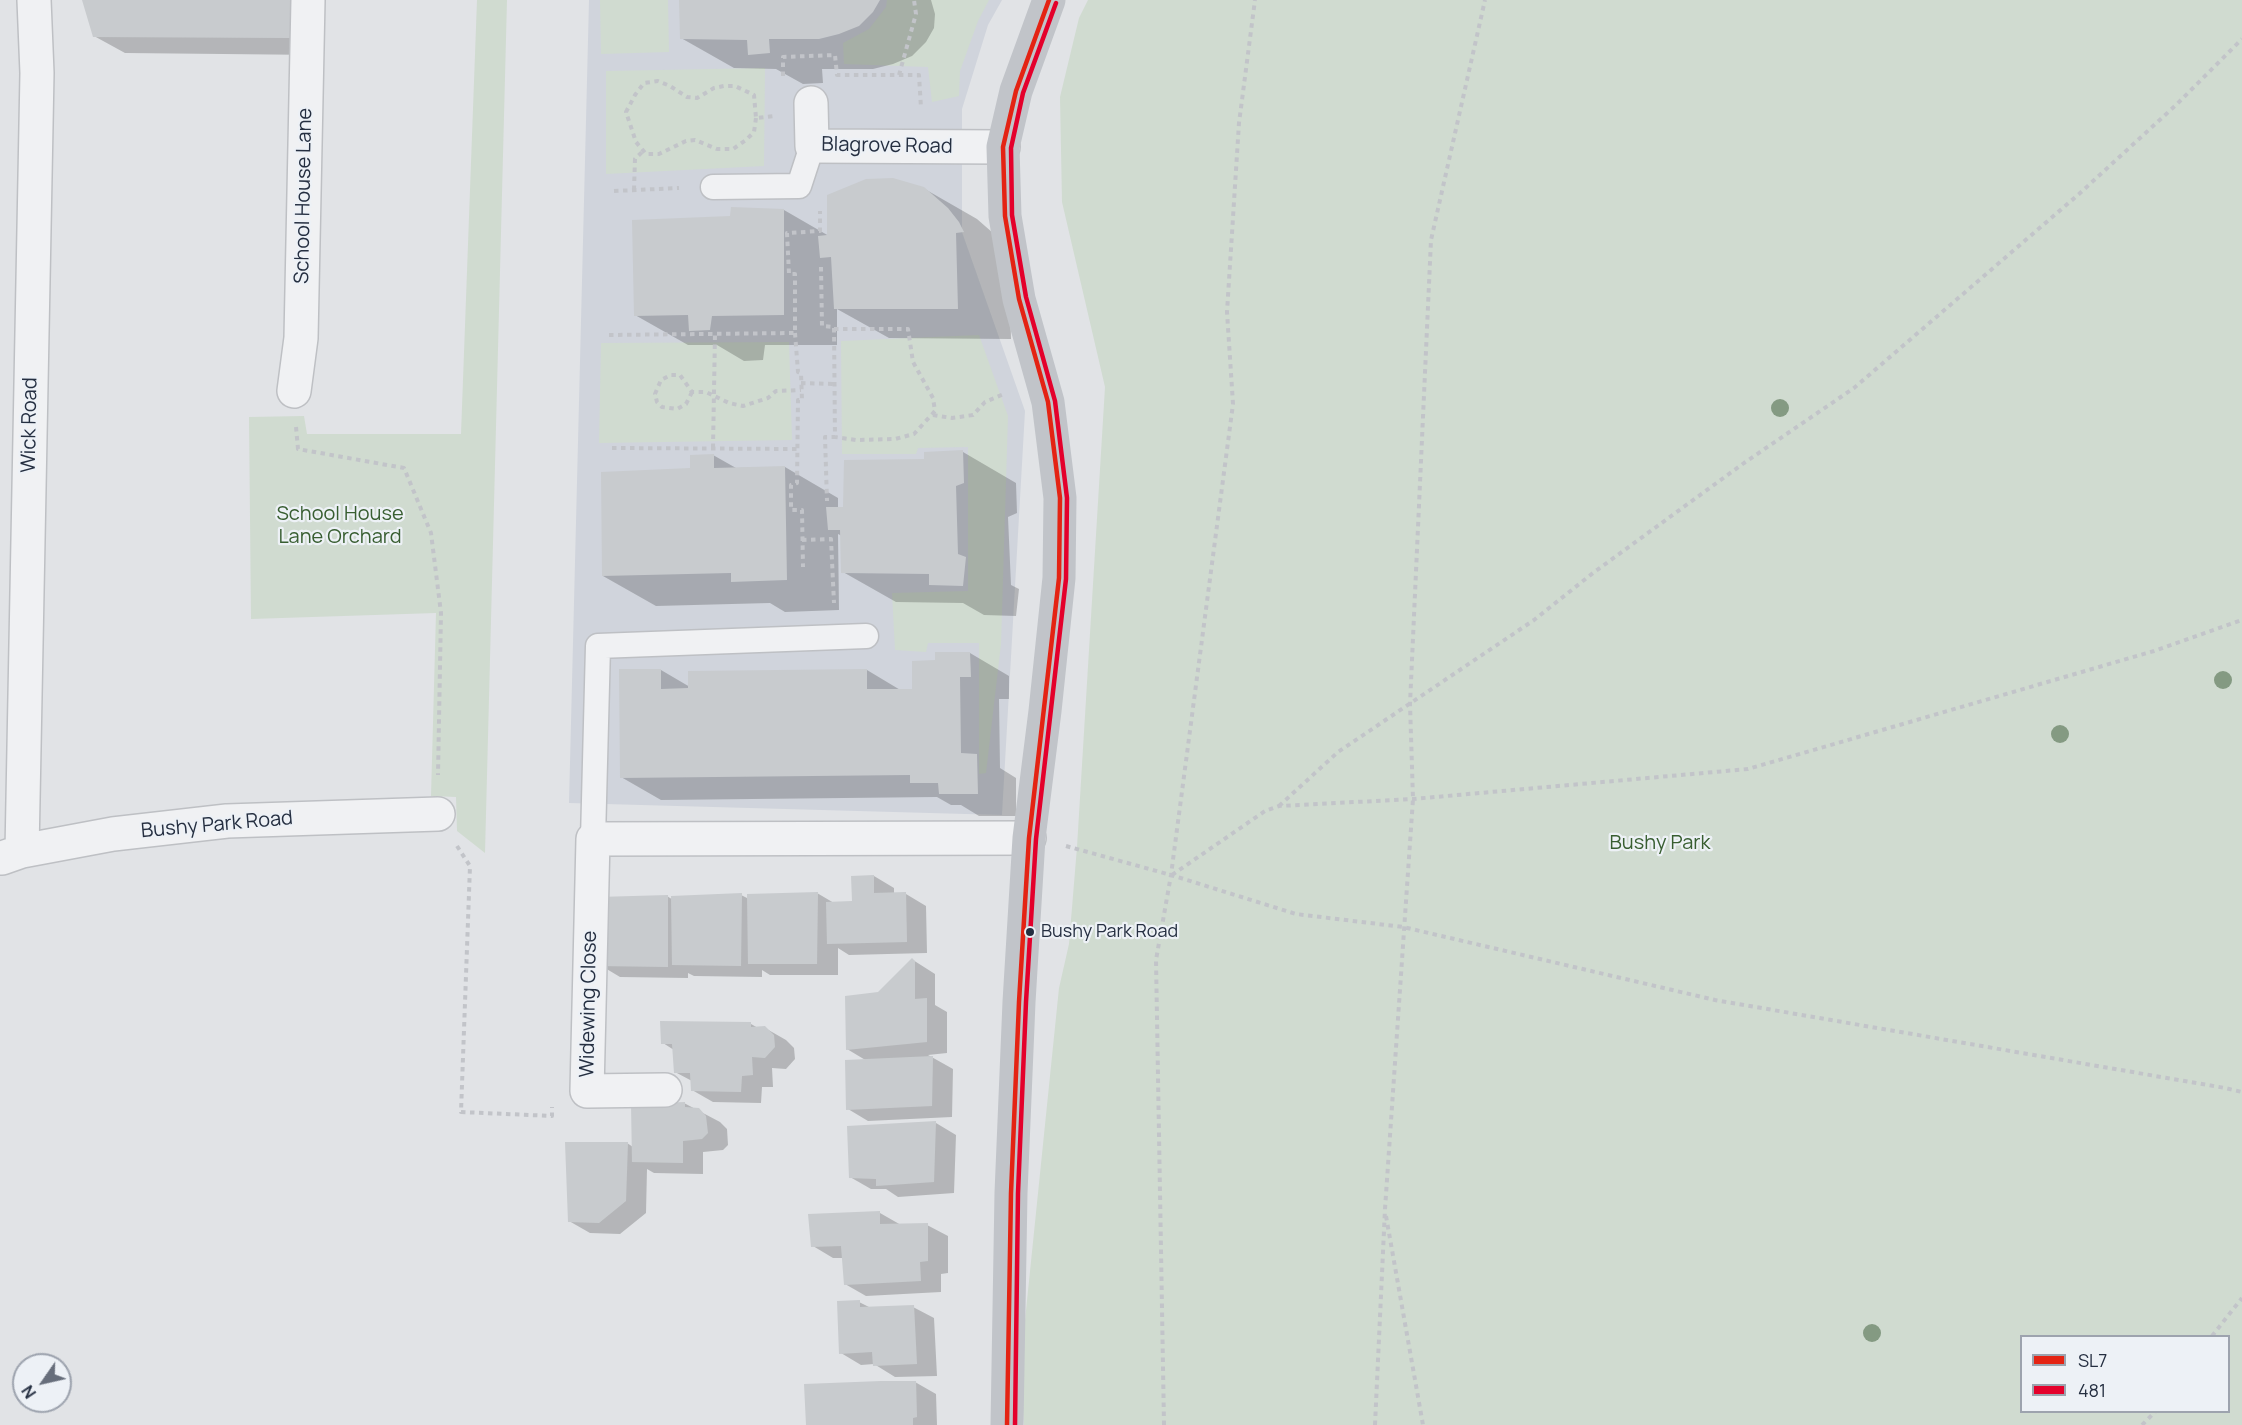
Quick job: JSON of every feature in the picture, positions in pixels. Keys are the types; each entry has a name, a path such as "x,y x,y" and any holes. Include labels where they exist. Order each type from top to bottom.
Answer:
{"main road":[{"path":"1007,1425 1011,1193 1029,838 1059,578 1060,498 1048,402 1019,299 1005,216 1003,147 1016,91 1049,0"}],"street":[{"name":"Wick Road","path":"11,854 37,73 34,0"},
{"name":"School House Lane","path":"294,391 301,338 308,0"},
{"name":"Blagrove Road","path":"811,103 812,146 1003,147"},
{"name":"Bushy Park Road","path":"11,854 113,834 227,821 438,814"},
{"path":"593,839 1029,838"},
{"name":"Widewing Close","path":"593,839 587,1091 665,1090"}],"lane":[{"path":"702,188 799,186 812,146"},
{"path":"593,839 598,646 866,636"}],"path":[{"path":"899,75 916,14 914,0"},
{"path":"1164,1425 1156,960 1171,875 1233,404 1227,312 1239,123 1255,0"},
{"path":"1375,1425 1384,1209 1413,799 1410,704 1431,240 1485,0"},
{"path":"1279,806 1338,752 1534,620 1593,573 1744,463 1854,388 2079,194 2176,105 2242,39"},
{"path":"783,80 783,57 835,55 837,75 919,75 922,146"},
{"path":"658,81 687,97 697,98 714,88 724,86 735,86 754,95 759,117 754,132 733,149 717,149 695,140 686,141 658,154 646,154 643,151 633,135 626,112 644,83 658,81"},
{"path":"634,190 635,159 643,151"},
{"path":"614,190 702,188"},
{"path":"803,567 802,510 791,510 791,485 797,483 798,400 802,400 801,373 798,372 795,333 795,274 789,274 787,233 820,231 820,205"},
{"path":"821,267 822,326 834,327 834,329 908,329 913,362 933,398 935,411 914,434 895,439 856,440 825,437 827,501"},
{"path":"834,329 835,437"},
{"path":"609,335 795,333"},
{"path":"713,448 715,334"},
{"path":"671,375 680,375 692,392 686,404 677,409 662,407 657,402 655,394 661,380 671,375"},
{"path":"801,383 835,384"},
{"path":"692,392 706,392 743,406 768,398 776,391 801,390"},
{"path":"294,391 298,448 404,468 431,533 441,613 438,814 470,866 460,1112 552,1116"},
{"path":"933,415 952,418 973,415 985,402 1012,391"},
{"path":"612,448 797,449"},
{"path":"802,540 831,540 833,579"},
{"path":"1171,875 1265,811 1279,806 1413,799 1748,769 2154,651 2242,620"},
{"path":"1066,845 1296,914 1403,927 1715,1000 2242,1092"},
{"path":"1384,1209 1423,1425"},
{"path":"2213,1335 2242,1298"},
{"path":"2142,1425 2155,1413"}],"shaded area":[{"path":"589,0 1002,0 988,25 962,109 962,232 1025,411 1002,815 569,803"}],"green space":[{"name":"School House Lane Orchard","path":"477,0 507,0 485,853 457,831 456,797 431,796 436,613 251,619 249,417 304,416 307,434 461,434"},
{"path":"600,0 668,0 669,52 601,54"},
{"path":"887,0 989,0 978,21 960,71 959,96 932,102 928,67 844,64 843,43 869,29 886,7"},
{"name":"Bushy Park","path":"1088,0 2242,0 2242,1425 1024,1425 1020,1369 1059,988 1069,944 1105,387 1062,202 1060,97 1079,18"},
{"path":"765,68 764,166 606,174 606,71"},
{"path":"979,335 1008,416 1001,644 986,773 979,774 979,643 928,643 926,652 895,650 892,593 968,591 968,447 918,448 916,454 842,454 841,341"},
{"path":"789,342 792,440 599,443 601,343"}],"building":[{"path":"82,0 290,0 290,38 93,37"},
{"path":"679,0 880,0 873,12 859,26 819,39 769,39 770,53 748,55 747,40 680,39"},
{"path":"893,178 924,187 948,208 964,232 956,233 958,309 834,309 831,257 820,258 818,236 827,235 827,195 866,179"},
{"path":"731,207 784,209 784,315 712,316 710,330 689,331 688,315 634,316 632,220 730,216"},
{"path":"963,450 964,483 956,486 958,554 966,557 963,586 929,585 929,574 841,573 840,530 828,530 826,507 843,507 844,460 924,459 924,452"},
{"path":"714,454 714,468 785,466 787,580 731,582 731,573 602,576 601,472 690,468 690,455"},
{"path":"935,652 970,652 971,677 960,677 961,753 977,754 978,794 939,794 938,783 910,783 910,775 620,778 619,669 661,669 661,689 688,688 688,671 867,669 867,689 912,689 912,661 935,660"},
{"path":"874,875 874,893 906,892 907,942 827,944 826,902 852,901 851,876"},
{"path":"818,892 817,964 748,964 747,894"},
{"path":"742,893 741,966 672,965 671,896"},
{"path":"668,895 668,967 598,966 598,897"},
{"path":"912,958 915,961 915,999 927,998 927,1042 846,1050 845,996 878,992"},
{"path":"660,1021 751,1022 751,1027 765,1026 774,1035 775,1047 765,1058 752,1057 753,1075 742,1076 741,1092 691,1091 690,1073 674,1073 672,1044 661,1044"},
{"path":"933,1056 932,1106 846,1110 845,1060"},
{"path":"685,1102 685,1107 699,1108 706,1116 708,1133 702,1139 683,1141 683,1163 632,1162 631,1104"},
{"path":"936,1121 934,1182 876,1186 876,1179 849,1178 847,1126"},
{"path":"565,1142 628,1142 626,1201 599,1223 568,1222"},
{"path":"880,1211 880,1224 928,1223 928,1261 920,1262 921,1281 844,1285 841,1246 811,1247 808,1214"},
{"path":"860,1300 860,1307 914,1305 917,1364 873,1366 872,1352 839,1354 837,1301"},
{"path":"916,1381 917,1417 913,1418 913,1425 806,1425 804,1384"}],"transit line":[{"name":"SL7","path":"1007,1425 1011,1193 1019,1002 1029,838 1059,578 1060,498 1048,402 1019,299 1005,216 1003,147 1016,91 1049,0"},
{"name":"481","path":"1015,1425 1018,1193 1026,1002 1036,839 1066,579 1067,498 1055,401 1026,297 1012,215 1011,148 1023,93 1056,3"}],"place":[{"name":"Bushy Park Road","path":"1030,932"}]}
